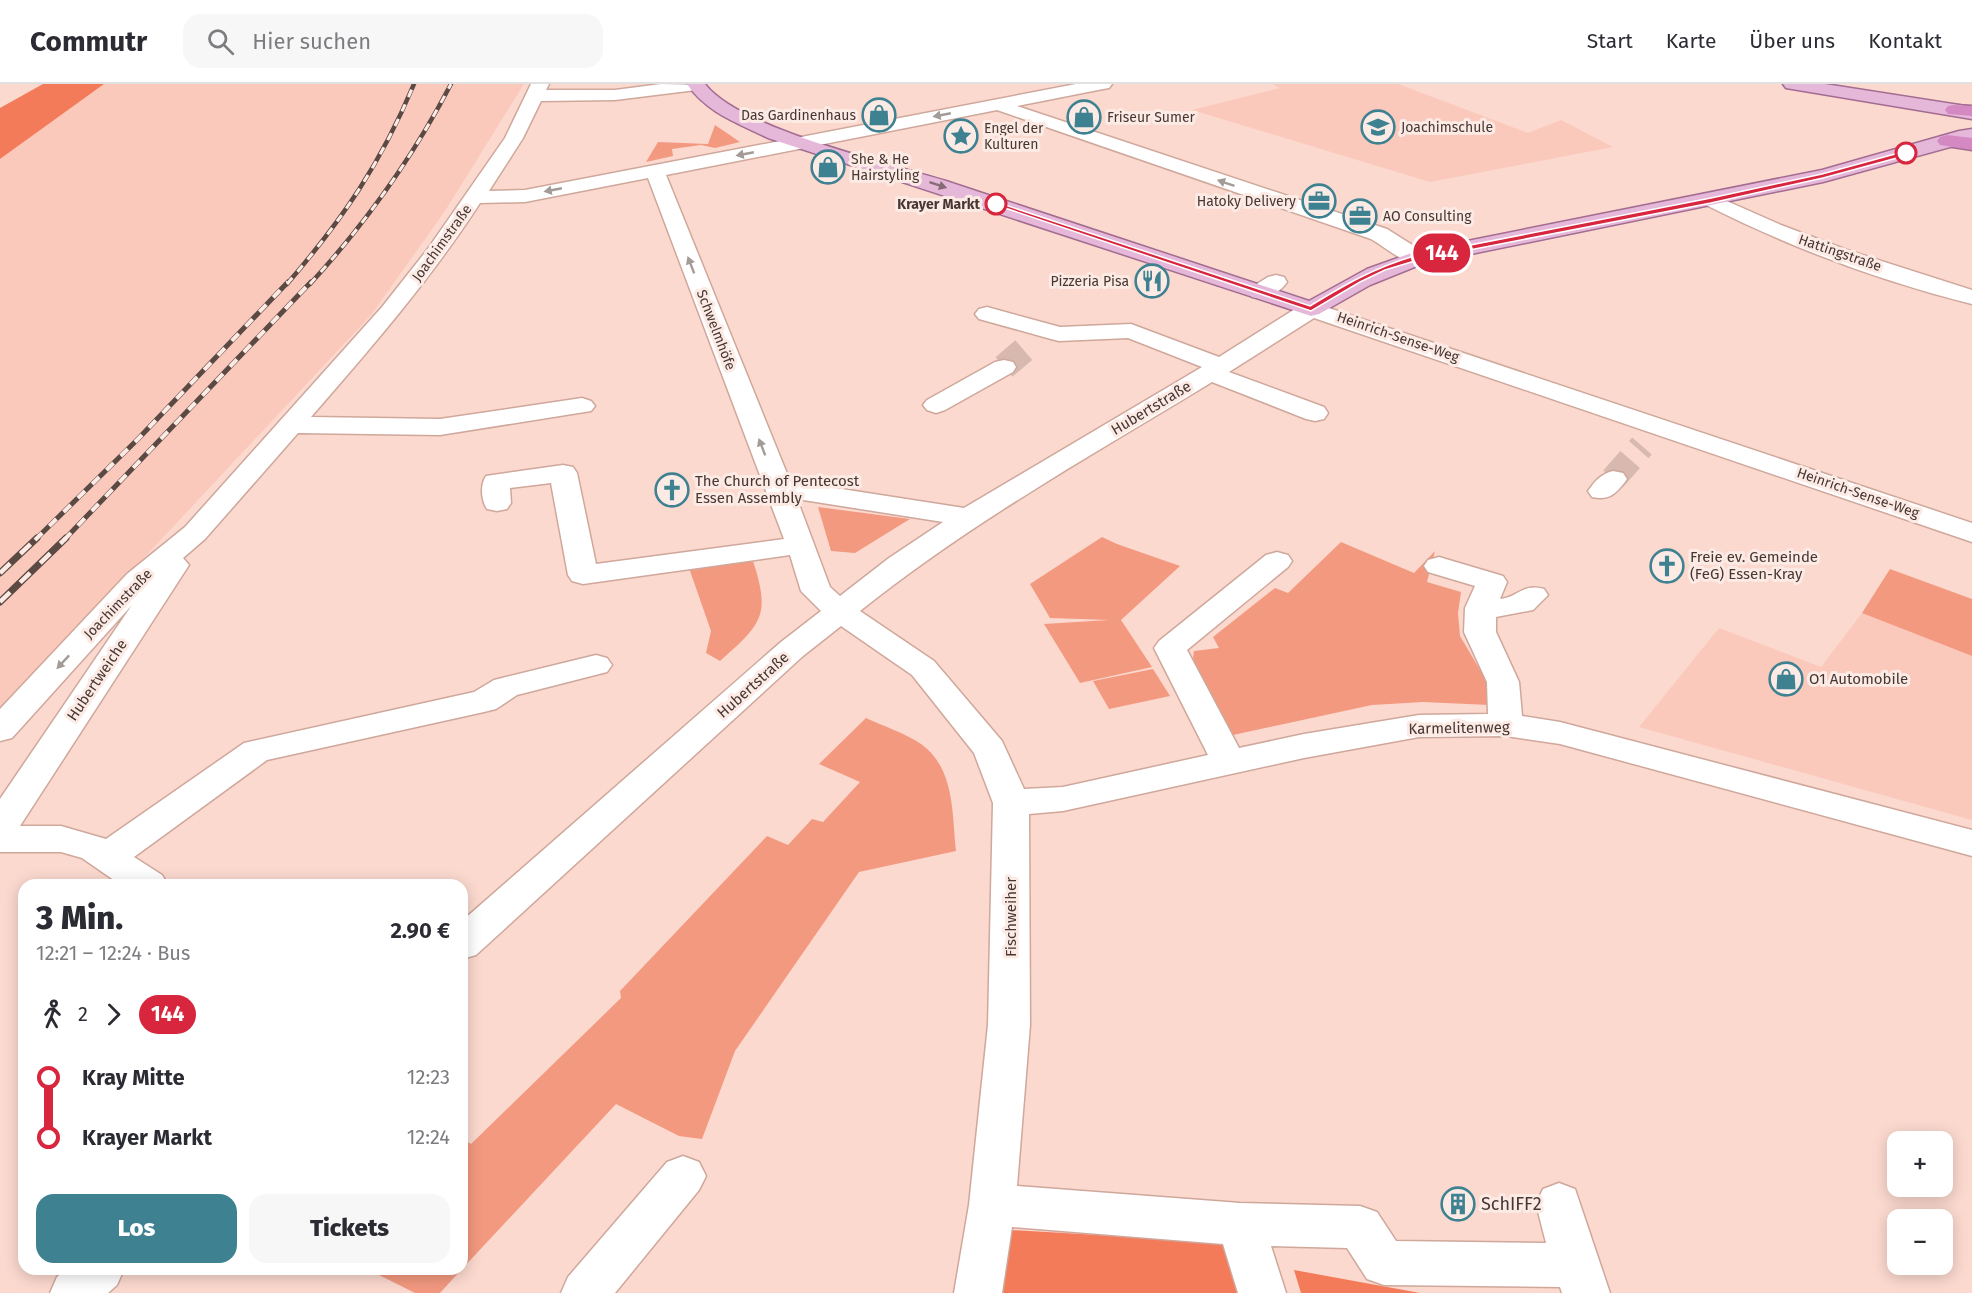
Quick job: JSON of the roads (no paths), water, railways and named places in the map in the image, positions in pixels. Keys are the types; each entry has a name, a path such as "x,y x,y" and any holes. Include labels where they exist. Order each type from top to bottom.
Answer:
{"highway":[{"path":"1947,141 1972,144"}],"main road":[{"name":"Heinrich-Sense-Weg","path":"696,84 705,96 720,108 767,131 1131,248 1268,287 1311,309"},
{"path":"1792,84 1966,111"},
{"path":"1875,97 1904,107 1923,126 1921,141 1906,153"},
{"name":"Hubertstraße","path":"1311,309 1357,280 1382,268 1417,258 1823,176 1972,135"}],"street":[{"path":"474,197 514,138 537,90 590,104 696,84"},
{"name":"Joachimstraße","path":"0,730 138,580 195,533 390,312 435,255 474,197 525,195 1103,84"},
{"path":"999,104 1010,110 1379,234 1417,258"},
{"name":"Schwelmhöfe","path":"655,171 801,545 816,591 839,611"},
{"name":"Hattingstraße","path":"1711,200 1753,222 1821,248 1972,297"},
{"path":"1383,252 1417,258"},
{"name":"Hubertstraße","path":"468,939 792,649 900,564 969,517 1311,309"},
{"name":"Heinrich-Sense-Weg","path":"1311,309 1659,425 1972,533"},
{"path":"987,314 1039,337 1131,331 1315,413"},
{"path":"936,405 1004,367"},
{"path":"291,425 440,427 582,406"},
{"path":"1642,446 1659,425"},
{"path":"484,468 559,457 583,575 801,545"},
{"path":"497,503 496,482 563,472"},
{"path":"778,488 969,517"},
{"name":"Hubertweiche","path":"0,827 195,533"},
{"path":"1230,764 1170,648 1277,561"},
{"path":"1439,566 1492,582 1480,608 1480,633 1503,682 1506,725"},
{"path":"1480,608 1508,607 1526,603 1533,595"},
{"name":"Fischweiher","path":"839,611 923,668 990,749 1011,803 1009,1025 992,1205 978,1293"},
{"path":"106,857 256,751 484,700 506,687 596,665"},
{"name":"Karmelitenweg","path":"1011,803 1063,800 1304,746 1419,726 1506,725 1560,733 1972,843"},
{"path":"0,839 61,839 95,849 140,879"},
{"path":"601,1288 683,1176"},
{"path":"992,1205 1240,1224 1360,1227 1384,1263 1581,1279 1559,1204"},
{"path":"1240,1224 1262,1293"},
{"path":"74,1293 94,1275"}],"tunnel":[{"path":"1004,367 1032,343"},
{"path":"1613,479 1642,446"}],"railway":[{"path":"287,284 326,236 359,189 388,139 414,84"},
{"path":"310,284 331,261 387,188 421,137 451,84"},
{"path":"35,540 137,440 288,282"},
{"path":"65,539 311,282"},
{"path":"0,573 37,538"},
{"path":"0,602 65,539"}],"place":[{"name":"Das Gardinenhaus","path":"879,115"},
{"name":"Friseur Sumer","path":"1084,117"},
{"name":"Joachimschule","path":"1378,127"},
{"name":"Engel der Kulturen","path":"961,136"},
{"name":"She & He Hairstyling","path":"828,167"},
{"name":"Hatoky Delivery","path":"1319,201"},
{"name":"Krayer Markt","path":"996,204"},
{"name":"AO Consulting","path":"1360,216"},
{"name":"Pizzeria Pisa","path":"1152,281"},
{"name":"The Church of Pentecost Essen Assembly","path":"672,490"},
{"name":"Freie ev. Gemeinde (FeG) Essen-Kray","path":"1667,566"},
{"name":"O1 Automobile","path":"1786,679"},
{"name":"SchIFF2","path":"1458,1204"}]}
